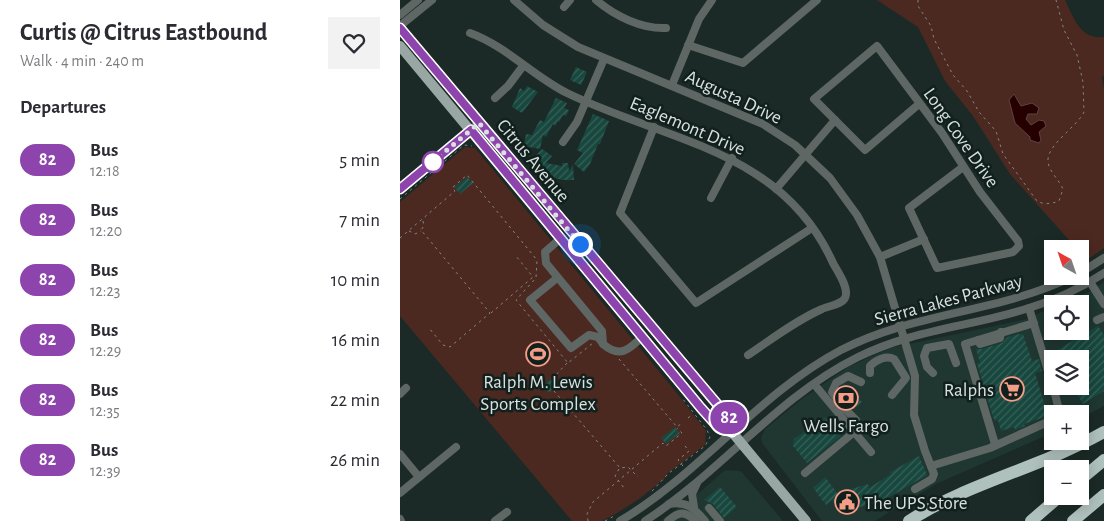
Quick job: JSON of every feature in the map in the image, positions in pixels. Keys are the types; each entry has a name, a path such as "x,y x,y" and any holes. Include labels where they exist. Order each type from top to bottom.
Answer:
{"highway":[{"path":"909,521 967,492 1022,471 1104,432"},
{"path":"1089,472 1104,460"},
{"path":"1073,521 1104,495"},
{"path":"1031,521 1050,505"}],"main road":[{"name":"Citrus Avenue","path":"400,27 561,238 719,428 732,432"},
{"name":"Citrus Avenue","path":"400,46 475,126 729,418 732,432 806,521"}],"street":[{"path":"400,16 418,0"},
{"path":"400,27 432,0"},
{"name":"Augusta Drive","path":"514,0 560,36 604,59 763,124 805,154 830,178 848,202 880,257 902,325 915,376 915,419 932,470"},
{"path":"564,7 570,0"},
{"path":"596,0 608,11 622,18 653,29 666,28"},
{"path":"672,86 699,19 712,0"},
{"path":"688,44 743,63 817,0"},
{"name":"Eaglemont Drive","path":"470,34 494,45 551,85 586,102 732,158 776,188 812,228 831,258 846,290 845,298 839,303 807,317 748,355"},
{"name":"Long Cove Drive","path":"835,120 814,99 877,46 942,133 980,192 1016,236 1019,246 1013,252 940,269 935,267 924,239"},
{"path":"563,142 577,122 604,59"},
{"path":"495,98 508,86 523,66"},
{"path":"776,188 835,120 865,150 919,104"},
{"path":"400,189 475,126"},
{"path":"654,127 620,213 696,303 812,228"},
{"path":"710,198 732,158"},
{"path":"880,257 924,239 909,208 963,166"},
{"path":"561,238 545,252 544,258 557,278 602,331 600,344"},
{"path":"1089,267 1104,258"},
{"name":"Sierra Lakes Parkway","path":"645,521 669,504 814,384 843,364 904,338 1029,308 1090,282 1104,273"},
{"path":"557,278 530,300 571,348 588,334 598,337 600,344 614,352 620,353 630,348 643,336"},
{"path":"1090,282 1104,304"},
{"name":"Sierra Lakes Parkway","path":"619,518 648,502 815,366 867,337 902,325 1010,301 1051,285"},
{"path":"1029,308 1044,356"},
{"path":"996,444 965,344 1034,323"},
{"path":"933,373 927,367 924,356 927,348 949,344 956,363"},
{"path":"870,373 870,366 875,362 888,357 894,359 906,378 892,394"},
{"path":"856,420 832,392 836,383 848,376 861,382"},
{"path":"814,384 871,452"},
{"path":"916,488 932,479 932,470 1044,423"},
{"path":"805,473 854,432"},
{"path":"400,493 456,447"},
{"path":"400,454 419,477"},
{"path":"699,479 692,494 694,507 705,521"},
{"path":"669,504 680,503 694,507"},
{"path":"709,508 720,521"},
{"path":"495,521 507,512"},
{"path":"668,521 680,513 685,513 694,521"}],"path":[{"path":"918,0 918,6 931,26 934,39 953,75 967,91 979,112 996,131 1003,154 1037,201 1042,204 1052,204 1059,201 1063,189 1048,163 1049,156 1053,147 1082,117 1084,104 1083,82 1077,55 1064,30 1056,0"},
{"path":"400,199 447,160"},
{"path":"400,238 455,191 452,188 468,175 536,256 538,265 535,278 516,300 568,363"},
{"path":"408,231 415,234 421,230 424,226 422,220"},
{"path":"421,230 490,313"},
{"path":"516,256 535,278"},
{"path":"429,328 443,345 450,346 535,278"},
{"path":"600,344 592,343 555,376 554,391 620,468"},
{"path":"588,521 589,507 663,443 666,446 682,434 626,366 614,356"},
{"path":"688,418 694,414"},
{"path":"677,427 682,423"},
{"path":"649,493 681,464 705,446 710,438"},
{"path":"685,446 688,451 678,460 687,470"},
{"path":"624,488 618,481 616,474 620,468 625,466 638,477"},
{"path":"605,521 619,518"}],"shaded area":[{"path":"877,0 1065,0 1083,31 1096,37 1104,37 1104,75 1102,78 1104,89 1104,248 1089,259 1089,240 1069,240 1010,174 973,116 945,81 918,27"},
{"path":"1014,94 1021,106 1032,103 1039,108 1037,114 1028,114 1026,119 1031,125 1039,120 1044,121 1046,126 1039,132 1041,140 1039,143 1030,140 1030,137 1015,123 1009,100"},
{"name":"Ralph M. Lewis Sports Complex","path":"465,147 475,148 706,431 705,445 668,473 664,479 639,499 602,521 572,521 400,316 400,202"},
{"path":"1104,282 1104,406 1089,414 1089,405 1044,405 1044,437 936,484 875,521 822,521 762,443 761,438 765,429 802,399 848,367 890,348 1027,319 1044,311 1044,340 1089,340 1089,295 1082,295"},
{"path":"725,470 741,471 783,521 660,521 700,492"}],"building":[{"path":"576,67 587,72 581,85 570,80"},
{"path":"527,86 538,92 522,113 512,107 520,88 524,91"},
{"path":"556,98 567,103 564,108 569,110 566,116 563,115 555,126 553,124 546,137 543,135 540,149 524,146 526,134 532,135 540,120 544,122"},
{"path":"593,114 609,121 600,144 598,144 590,164 584,172 574,164 583,153 577,150"},
{"path":"542,149 552,156 546,163 562,166 562,163 568,163 569,171 573,165 574,180 563,180 546,176 547,170 534,157"},
{"path":"467,177 473,183 460,194 454,187"},
{"path":"1098,326 1104,335 1104,391 1083,404 1078,395 1089,395 1089,350 1057,350 1074,340 1089,340 1089,331"},
{"name":"Ralphs","path":"1023,334 1032,361 1039,359 1042,371 1035,373 1045,405 1044,417 1024,424 1025,426 1015,430 1014,427 1001,431 998,420 995,421 993,417 977,363 980,363 976,349 1002,343 1008,337"},
{"path":"552,378 557,378 557,387 552,388 551,392 542,390 542,386"},
{"path":"845,384 862,402 853,409 845,402 838,391"},
{"path":"825,417 841,436 807,463 793,446 794,439"},
{"path":"675,427 680,433 666,444 661,438"},
{"path":"919,456 927,475 881,502 842,511 840,503 835,504 832,500 826,505 813,488 825,477 848,507 844,491 868,484 869,488 891,474 890,472"},
{"path":"720,487 737,507 724,518 713,504 704,500"}],"bus line":[{"name":"82","path":"400,28 729,418 732,432 719,428 701,408 471,130 400,189"}],"place":[{"name":"Ralph M. Lewis Sports Complex","path":"538,354"},
{"name":"Ralphs","path":"1012,389"},
{"name":"Wells Fargo","path":"846,398"},
{"name":"The UPS Store","path":"847,502"}],"route":[{"path":"433,162 479,123 580,244"}]}
